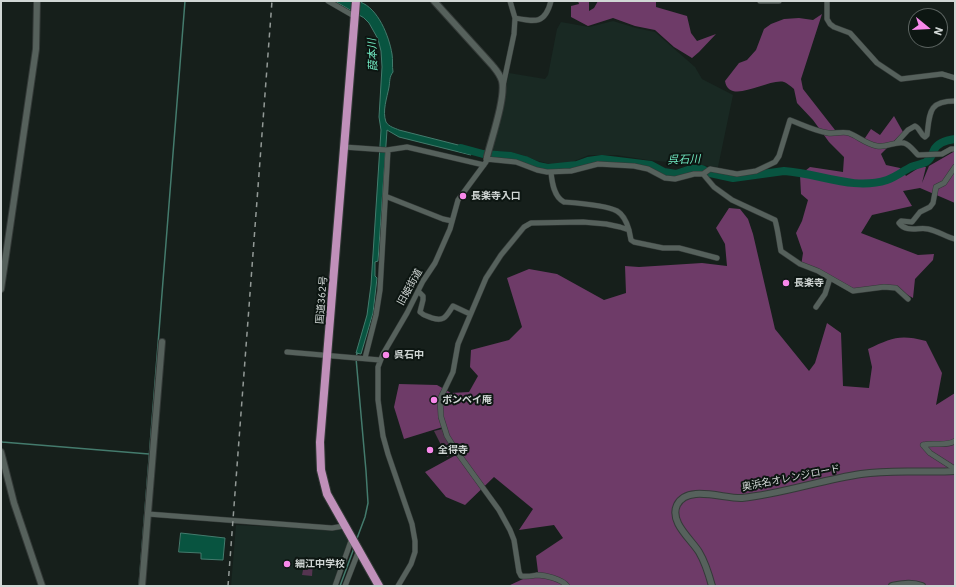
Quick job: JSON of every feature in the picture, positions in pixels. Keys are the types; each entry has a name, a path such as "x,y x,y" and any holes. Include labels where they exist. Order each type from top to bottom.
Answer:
{"highway":[{"name":"国道362号","path":"356,1 320,442 321,470 327,494 379,586"}],"street":[{"path":"1,289 36,49 37,1"},
{"path":"328,1 354,16"},
{"path":"434,1 498,72 503,86"},
{"name":"旧姫街道","path":"398,586 411,564 415,552 415,542 412,524 383,436 378,400 378,371 380,360 446,241 458,200 484,165 501,102 514,34 515,18 510,1"},
{"path":"515,18 531,22 542,19 546,14 551,1"},
{"path":"760,1 779,1"},
{"path":"827,1 827,18 830,24 834,28 850,33 877,63 896,76 901,79 906,79 926,75 942,74 955,78"},
{"path":"487,156 516,162 537,170 551,172 571,171 598,164 634,166 648,169 664,178 675,179 703,173 710,169 737,174 756,170 775,162 779,156 790,120 820,131 831,133 849,133 869,144 888,146 897,142 908,130 915,126 919,128 925,138 930,110 942,102 955,101"},
{"path":"897,142 906,143 918,155 942,154 955,148"},
{"path":"344,147 388,150 407,147 484,165"},
{"path":"364,358 376,315 380,290 388,150"},
{"path":"955,167 952,174 944,183 936,187 933,203 930,207 920,212 912,222 901,221 899,223 905,228 914,230 928,229 955,239"},
{"path":"551,172 554,189 559,200 617,211 626,220 631,240 634,242 663,248 679,248 717,258"},
{"path":"703,173 714,187 732,200 775,220 781,251 800,264 818,271 853,291 884,287 896,288 908,299"},
{"path":"385,196 443,219 452,221"},
{"path":"567,586 555,579 538,575 525,577 521,576 514,540 510,530 499,510 447,436 441,417 440,399 453,372 458,344 486,278 518,232 531,223 583,222 620,226 629,230"},
{"path":"816,307 825,294 830,278"},
{"path":"418,291 423,296 420,312 423,315 439,320 444,318 453,306 470,314"},
{"path":"142,586 162,342"},
{"path":"287,352 380,360"},
{"path":"955,441 950,444 923,445 930,453 955,470"},
{"path":"1,452 14,503 42,586"},
{"name":"奥浜名オレンジロード","path":"712,586 699,553 678,524 675,515 677,505 682,498 693,494 740,498 762,495 863,474 955,470"},
{"path":"148,514 332,528 344,526"},
{"path":"335,586 352,538"},
{"path":"345,586 359,550"},
{"path":"892,586 904,583 922,586"}],"shaded area":[{"path":"335,1 357,1 366,5 377,16 385,31 392,54 393,72 390,78 386,100 385,118 387,124 399,130 470,148 471,155 399,137 387,130 378,261 375,262 375,276 377,278 373,313 361,354 356,353 367,315 371,285 381,130 379,117 382,67 381,51 378,39 369,23 364,18"},
{"path":"578,1 589,1 589,11 594,8 598,1 656,1 656,7 687,16 691,33 697,41 716,34 692,58 674,47 655,30 635,26 613,18 588,26 571,17 571,6 579,4"},
{"path":"822,14 801,79 803,89 835,130 863,141 871,129 880,135 894,116 903,132 881,154 886,165 900,168 906,176 920,167 926,167 922,183 929,166 955,151 955,203 920,188 903,191 912,206 872,215 861,233 918,255 934,254 933,260 915,279 913,298 893,287 853,291 822,273 801,266 803,253 796,233 802,221 808,200 801,194 800,175 810,167 843,172 844,157 829,142 813,120 797,103 794,89 788,84 784,82 777,82 741,91 734,91 728,88 725,81 739,63 747,60 756,50 764,29 771,24 784,19 799,18 813,20"},
{"path":"613,21 655,32 695,67 702,79 733,95 718,167 648,160 616,155 589,155 572,162 554,165 510,152 491,151 509,73 545,79 548,75 557,29 561,22 589,27"},
{"path":"729,208 740,209 748,219 753,234 775,329 809,371 815,363 827,323 841,333 843,386 869,388 872,367 868,349 896,338 909,338 926,341 942,373 936,405 955,393 955,586 508,586 538,572 536,556 563,538 554,525 519,530 533,509 494,477 465,505 446,497 425,472 456,455 446,426 404,439 394,407 399,384 437,385 451,393 469,392 478,376 470,367 471,350 509,340 522,327 507,278 529,269 557,274 604,300 626,293 625,266 639,267 702,263 727,266 725,244 716,228"},
{"path":"442,429 454,453 447,457 434,431"},
{"name":"細江中学校","path":"236,525 343,530 349,542 334,586 231,586"},
{"path":"181,533 225,538 223,560 201,559 201,553 179,552"},
{"path":"299,561 313,562 312,576 302,575 303,570 298,570"}],"waterway":[{"path":"139,586 185,1"},
{"name":"呉石川","path":"461,148 483,154 511,156 548,168 577,165 588,161 602,159 651,165 664,172 676,174 691,169 702,169 710,173 733,178 784,171 861,184 887,180 911,167 926,162 940,143 955,139"},
{"path":"356,541 365,517 368,503 356,358 357,353"},
{"path":"1,440 2,442 149,454"},
{"path":"340,586 354,548"}],"railway":[{"path":"228,586 272,1"}],"place":[{"name":"長楽寺入口","path":"463,196"},
{"name":"長楽寺","path":"786,283"},
{"name":"呉石中","path":"386,355"},
{"name":"ボンベイ庵","path":"434,400"},
{"name":"全得寺","path":"430,450"},
{"name":"細江中学校","path":"287,564"}],"water label":[{"name":"葭本川","path":"373,55"}]}
